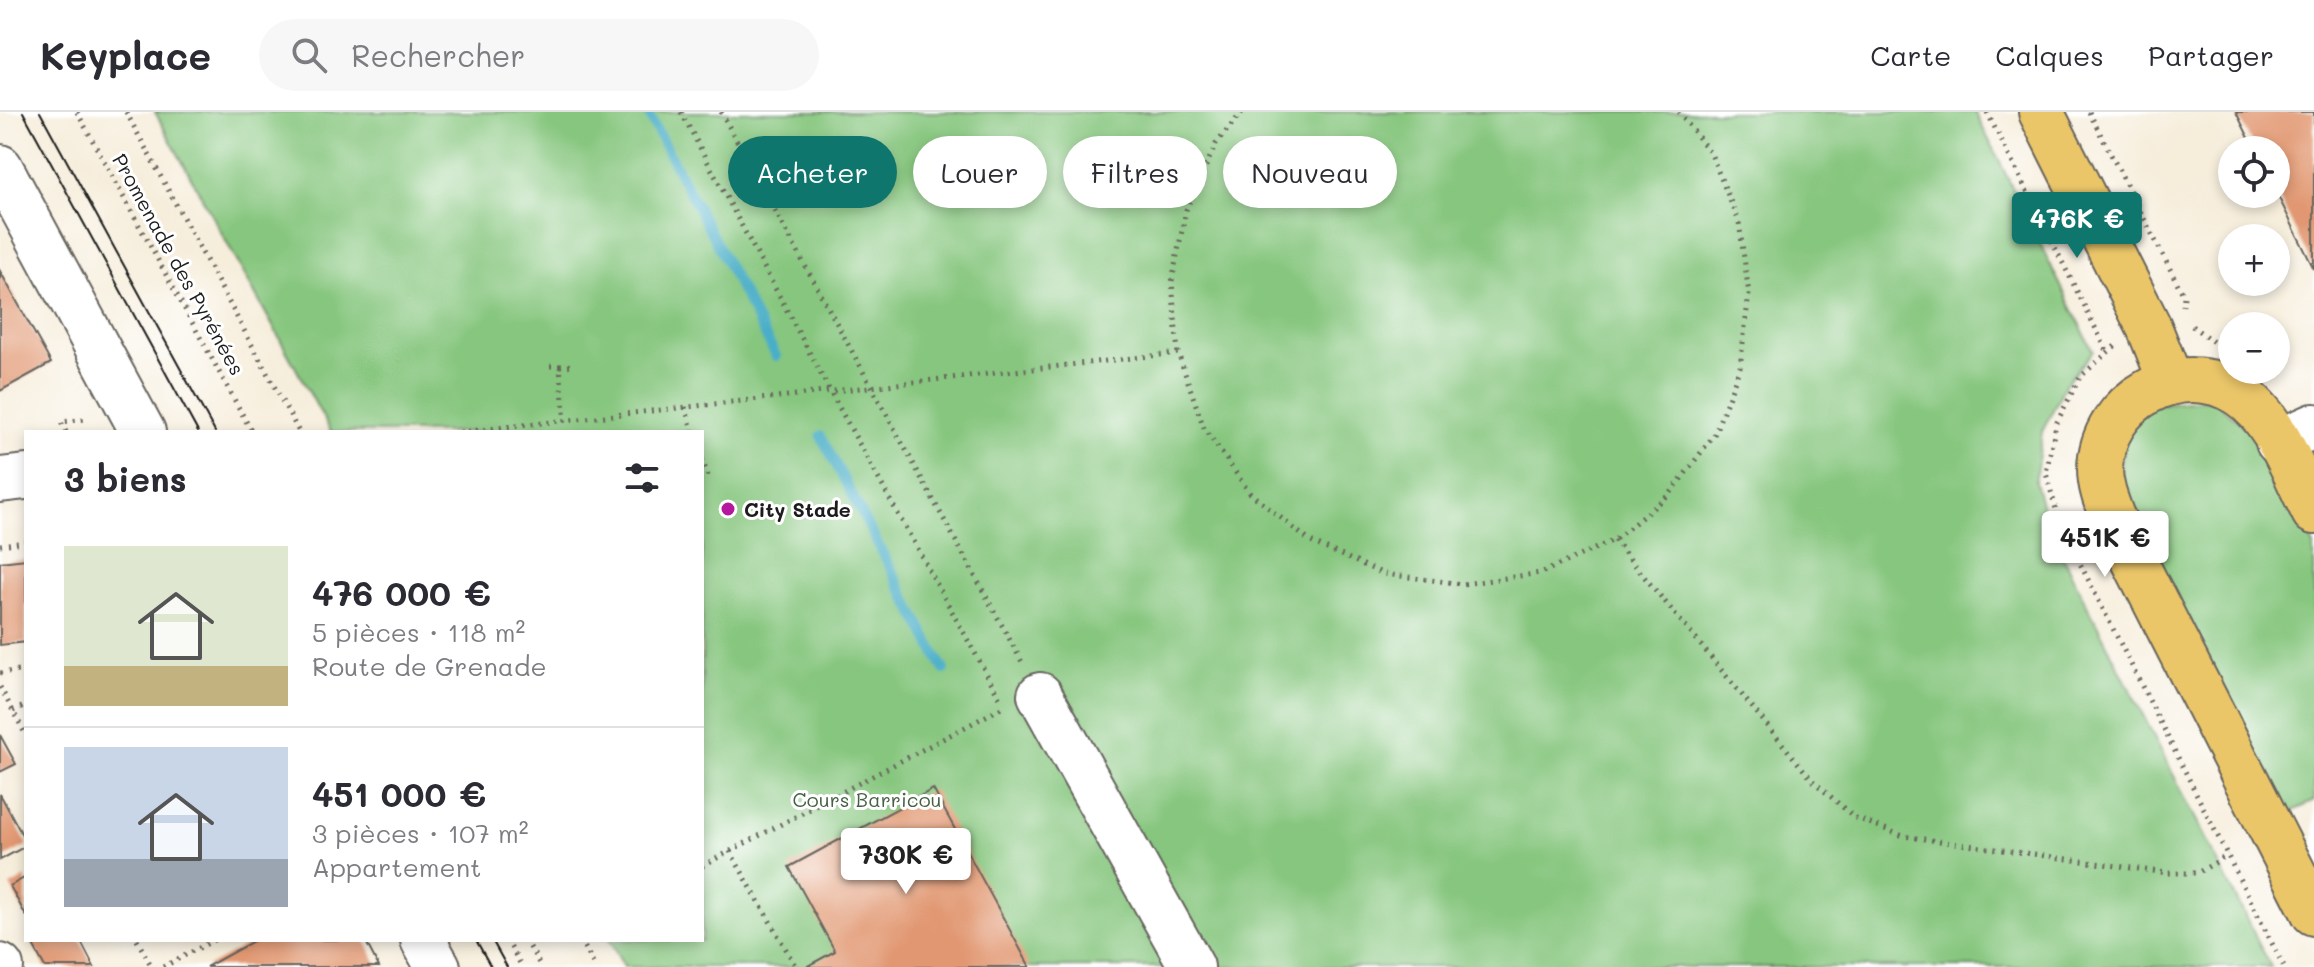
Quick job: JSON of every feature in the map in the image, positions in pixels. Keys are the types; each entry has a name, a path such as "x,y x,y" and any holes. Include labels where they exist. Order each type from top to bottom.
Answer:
{"main road":[{"path":"2041,112 2149,327 2171,382"},
{"path":"2314,512 2296,434 2263,416 2237,393 2215,384 2193,380 2171,382 2150,389 2120,413 2103,449 2100,468 2102,489 2112,517 2314,913"}],"street":[{"path":"0,167 142,430"},
{"path":"0,480 24,477"},
{"path":"1023,702 1192,967"},
{"path":"424,942 438,967"}],"path":[{"name":"Promenade des Pyrénées","path":"77,112 251,430"},
{"path":"126,112 298,430"},
{"path":"681,112 831,393 1023,702"},
{"path":"721,112 871,386 1023,702"},
{"path":"1242,112 1216,144 1186,210 1172,281 1178,353 1204,428 1250,493 1311,542 1384,574 1463,584 1541,573 1614,540 1670,494 1714,435 1740,367 1749,294 1739,222 1711,154 1679,112"},
{"path":"1987,112 2107,351"},
{"path":"2089,112 2184,296 2183,311"},
{"path":"2190,325 2218,345"},
{"path":"481,430 1178,353"},
{"path":"550,366 573,365"},
{"path":"560,366 565,422"},
{"path":"685,407 692,430"},
{"path":"65,430 61,422 87,419"},
{"path":"704,465 708,476"},
{"path":"1614,540 1813,781 1854,817 1903,836 2167,873 2197,873 2228,855"},
{"path":"0,545 24,542"},
{"path":"0,673 24,670"},
{"path":"0,687 24,731"},
{"path":"704,865 1023,702"},
{"path":"13,711 24,706"},
{"path":"730,851 796,967"},
{"path":"138,942 152,967"},
{"path":"163,967 210,942"},
{"path":"508,942 522,967"},
{"path":"527,942 541,967"},
{"path":"582,942 595,967"}],"green space":[{"name":"Cours Barricou","path":"155,112 1975,112 2093,351 2066,383 2042,432 2035,482 2047,526 2271,967 624,967 610,942 704,942 704,430 330,430"},
{"path":"2213,398 2262,443 2314,546 2314,801 2283,816 2120,497 2123,435 2151,405"}],"building":[{"path":"2236,112 2314,112 2314,269 2284,208 2290,208 2290,136 2248,136"},
{"path":"0,271 51,363 0,391"},
{"path":"24,559 24,642 0,645 0,562"},
{"path":"0,735 16,764 0,772"},
{"path":"933,789 1030,967 806,967 835,951 789,867"},
{"path":"0,794 24,838 24,847 0,860"},
{"path":"24,878 24,912 10,886"},
{"path":"31,942 81,942 94,967 45,967"},
{"path":"251,942 366,942 379,967 206,967"}],"waterway":[{"path":"647,112 776,356"},
{"path":"821,436 944,670"}],"tram line":[{"path":"23,112 197,430"},
{"path":"40,112 214,430"},
{"path":"477,942 491,967"},
{"path":"493,942 507,967"}],"place":[{"name":"City Stade","path":"728,509"}]}
